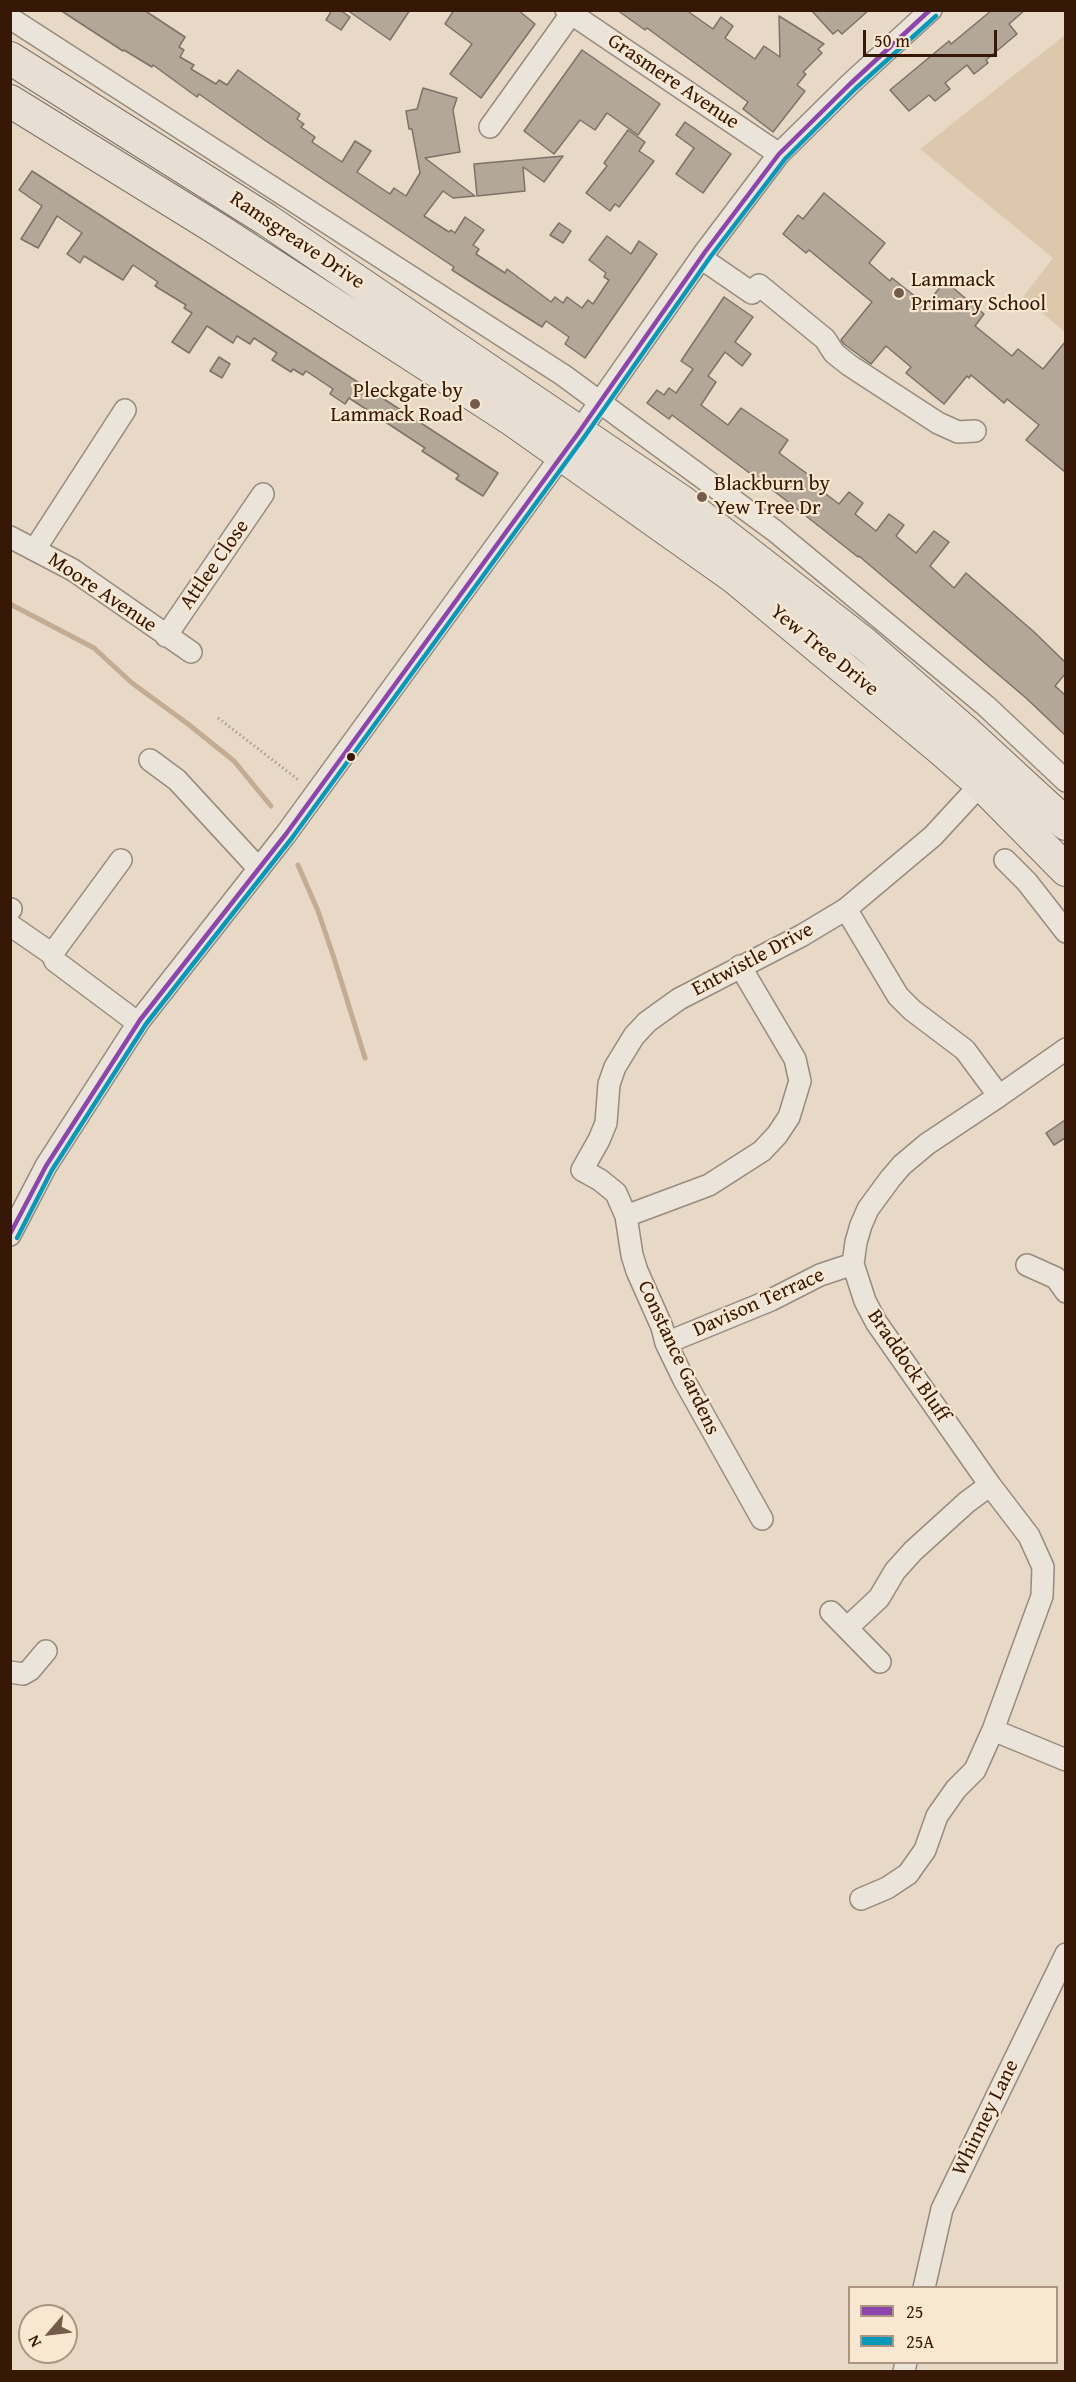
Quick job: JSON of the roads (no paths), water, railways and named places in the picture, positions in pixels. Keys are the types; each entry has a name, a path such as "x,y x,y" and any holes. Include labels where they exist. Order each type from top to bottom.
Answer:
{"highway":[{"name":"Ramsgreave Drive","path":"10,58 267,220 571,444"},
{"name":"Ramsgreave Drive","path":"10,101 571,444"},
{"name":"Yew Tree Drive","path":"571,444 681,501 865,645 990,774 1065,870"},
{"name":"Yew Tree Drive","path":"990,774 1065,824"}],"street":[{"path":"10,1235 46,1166 138,1023 286,834 571,444 701,258 779,154 850,84 931,10"},
{"path":"490,127 569,12"},
{"name":"Grasmere Avenue","path":"569,12 779,154"},
{"path":"10,18 563,375 775,531 986,706 1065,781"},
{"path":"701,258 752,293 759,285 825,339 834,353 849,365 938,423 958,432 975,431"},
{"path":"35,549 125,410"},
{"name":"Attlee Close","path":"166,636 263,494"},
{"name":"Moore Avenue","path":"10,537 74,570 191,652"},
{"path":"150,760 177,780 259,868"},
{"name":"Entwistle Drive","path":"582,1170 606,1123 609,1084 615,1067 634,1036 662,1009 740,966 801,936 846,909 933,836 990,774"},
{"path":"52,954 120,860"},
{"path":"1005,860 1027,882 1065,932"},
{"path":"846,909 898,996 912,1010 965,1050 999,1096"},
{"path":"10,926 52,954 56,961 138,1023"},
{"path":"626,1216 709,1185 762,1151 789,1117 800,1081 795,1059 740,966"},
{"name":"Braddock Bluff","path":"993,1730 1042,1596 1043,1567 1029,1536 990,1485 876,1322 853,1264 856,1242 868,1209 896,1172 927,1144 1065,1049"},
{"name":"Constance Gardens","path":"582,1170 600,1180 616,1193 626,1216 632,1255 662,1327 666,1343 684,1380 762,1520"},
{"name":"Davison Terrace","path":"666,1343 771,1300 820,1275 853,1264"},
{"path":"1028,1265 1056,1278 1065,1292"},
{"path":"847,1628 879,1598 895,1572 913,1551 967,1502 990,1485"},
{"path":"831,1612 880,1662"},
{"path":"10,1672 23,1674 30,1670 45,1651"},
{"path":"861,1899 887,1888 908,1874 925,1850 937,1816 956,1789 975,1770 993,1730 1065,1760"},
{"name":"Whinney Lane","path":"924,2286 942,2209 1065,1954"}],"waterway":[{"path":"10,604 94,648 132,683 234,761 271,806"},
{"path":"298,865 318,911 365,1058"}],"place":[{"name":"Lammack Primary School","path":"899,293"},
{"name":"Pleckgate by Lammack Road","path":"475,404"},
{"name":"Blackburn by Yew Tree Dr","path":"702,497"}]}
